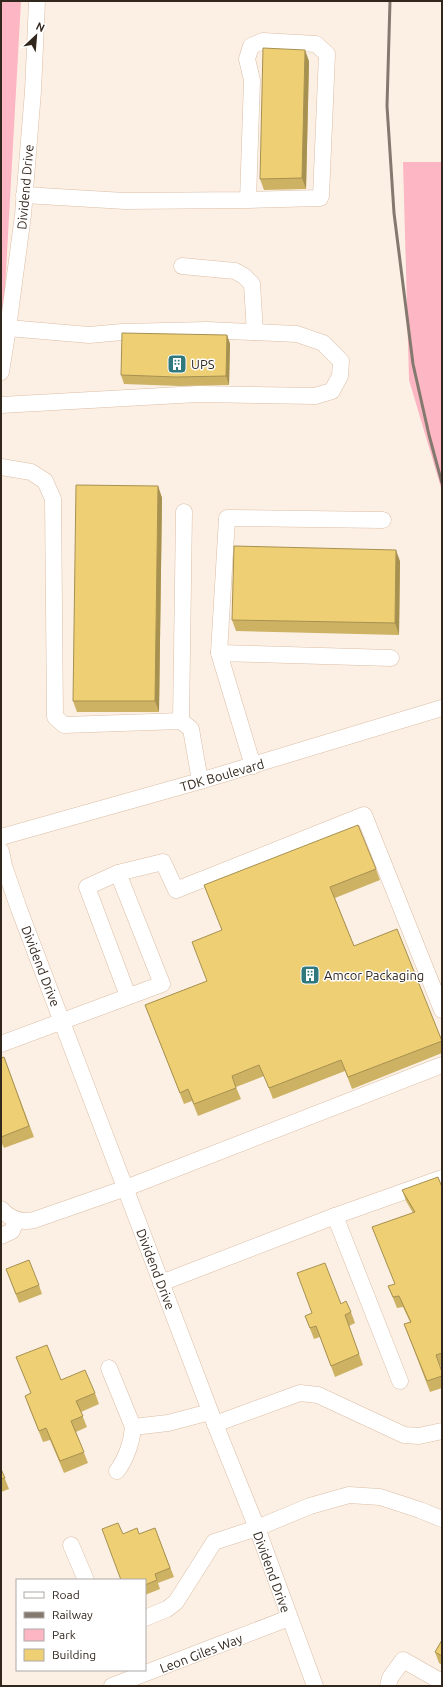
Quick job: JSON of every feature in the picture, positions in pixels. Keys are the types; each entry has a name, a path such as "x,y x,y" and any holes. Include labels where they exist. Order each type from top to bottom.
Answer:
{"street":[{"name":"Dividend Drive","path":"1,372 8,328 24,195 33,91 37,1"},
{"path":"24,195 125,201 248,200 320,198 327,54 316,44 263,41 251,46 247,59 252,80 248,200"},
{"path":"182,266 235,271 244,276 252,284 255,332"},
{"path":"1,405 198,394 314,396 332,392 340,376 341,361 323,343 297,334 207,330 122,332 89,335 8,328"},
{"path":"1,467 31,472 45,481 53,499 55,717 64,725 182,721 191,728 200,781"},
{"path":"182,721 184,512"},
{"path":"252,766 219,653 227,518 382,520"},
{"path":"219,653 391,658"},
{"name":"TDK Boulevard","path":"1,837 252,766 442,708"},
{"path":"128,996 87,887 118,873 163,862 176,890 364,815 442,1010"},
{"name":"Dividend Drive","path":"1,851 4,866 19,909 315,1686"},
{"path":"1,1044 162,984 118,873"},
{"path":"1,1209 5,1214 16,1220 25,1222 34,1220 126,1188 442,1065"},
{"path":"161,1284 335,1216 442,1178"},
{"path":"335,1216 400,1381"},
{"path":"1,1236 12,1231 16,1220"},
{"path":"109,1368 133,1427 133,1435 127,1453 117,1470"},
{"path":"133,1427 212,1418 300,1393 318,1395 404,1435 419,1436 442,1431"},
{"path":"146,1618 168,1609 176,1602 214,1542 256,1528 310,1506 349,1495 380,1497 442,1519"},
{"path":"71,1545 86,1579"},
{"name":"Leon Giles Way","path":"112,1686 289,1618"},
{"path":"388,1686 390,1678 403,1660 442,1682"}],"green space":[{"path":"1,1 21,1 1,361"},
{"path":"403,162 442,162 442,491 409,380"}],"building":[{"path":"263,48 305,50 302,178 260,179"},
{"name":"UPS","path":"122,333 227,335 226,376 176,377 121,375"},
{"path":"76,485 158,486 155,701 73,701"},
{"path":"234,546 396,550 395,623 232,620"},
{"name":"Amcor Packaging","path":"358,825 376,869 330,887 354,946 397,929 442,1041 348,1077 341,1060 269,1088 259,1065 232,1076 236,1088 194,1104 188,1089 180,1093 145,1005 207,981 192,942 222,930 204,885"},
{"path":"4,1057 29,1126 1,1137 1,1058"},
{"path":"438,1177 442,1187 442,1353 436,1355 442,1376 427,1381 404,1324 411,1322 399,1296 393,1297 388,1286 395,1284 372,1227 415,1212 402,1190"},
{"path":"29,1260 39,1285 16,1294 6,1269"},
{"path":"325,1263 341,1304 346,1301 351,1312 345,1315 359,1354 331,1366 316,1326 310,1328 305,1316 312,1313 297,1273"},
{"path":"47,1345 61,1380 85,1370 95,1393 76,1401 83,1416 71,1421 84,1452 60,1461 46,1428 39,1431 25,1396 31,1393 16,1357"},
{"path":"1,1469 5,1478 1,1479"},
{"path":"118,1523 123,1534 137,1528 139,1534 155,1528 170,1568 155,1574 157,1580 146,1585 146,1579 121,1579 102,1529"},
{"path":"442,1640 442,1656 435,1652"}],"railway":[{"path":"390,1 387,106 394,213 413,364 429,435 442,483"}],"place":[{"name":"UPS","path":"177,364"},
{"name":"Amcor Packaging","path":"310,975"}]}
